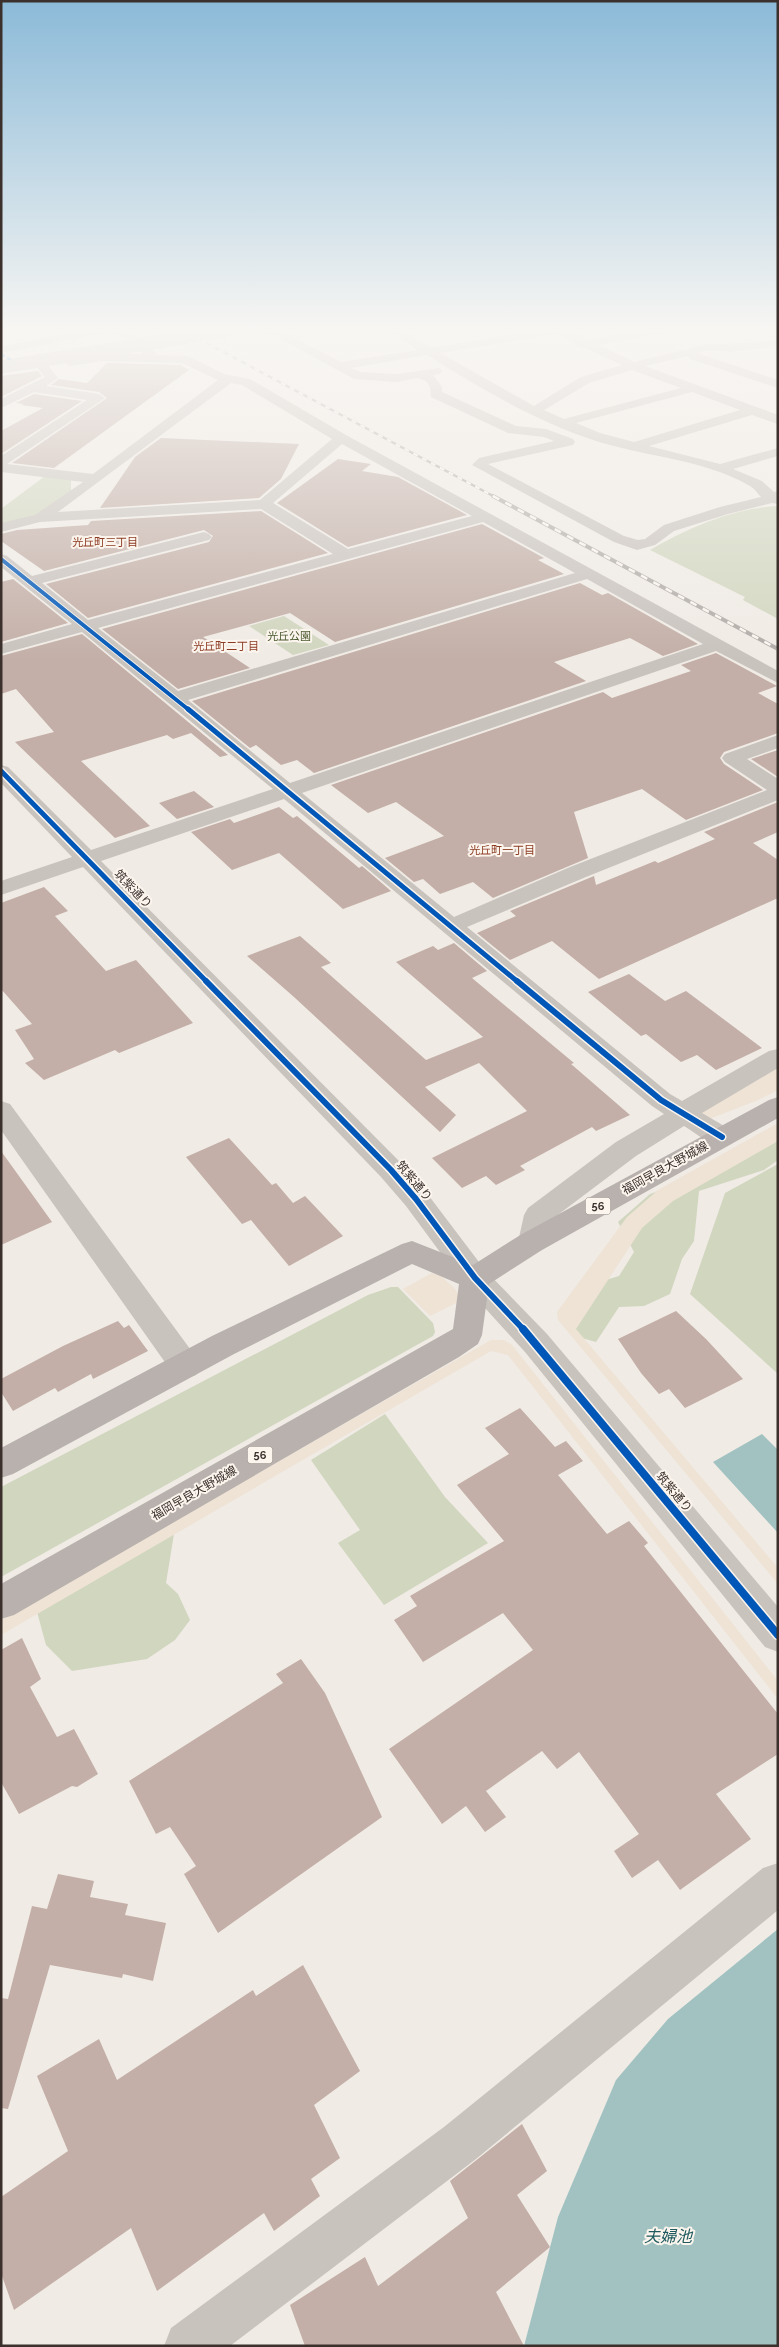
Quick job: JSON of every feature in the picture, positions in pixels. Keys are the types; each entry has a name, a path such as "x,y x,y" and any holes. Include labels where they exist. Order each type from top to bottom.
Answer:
{"main road":[{"name":"福岡早良大野城線","path":"1,1603 461,1339 467,1335 476,1278 532,1242 778,1106"},
{"path":"1,1464 185,1366 368,1272 412,1252 476,1278"}],"street":[{"path":"1,462 34,441"},
{"path":"40,518 146,441"},
{"path":"264,504 338,441"},
{"path":"346,441 778,678"},
{"path":"564,441 568,442"},
{"path":"575,441 484,461 479,464 619,539 637,545 650,542 669,528 724,510 776,497"},
{"path":"613,441 720,468 757,484 776,497"},
{"path":"634,446 652,441"},
{"path":"720,468 778,452"},
{"path":"1,468 96,479"},
{"path":"1,528 40,518 264,504 345,554"},
{"path":"1,649 485,517"},
{"path":"28,582 204,537"},
{"path":"1,559 175,698 661,1100 722,1137"},
{"path":"175,698 588,574"},
{"path":"1,888 89,860 718,645"},
{"path":"778,741 732,758 778,788"},
{"name":"筑紫通り","path":"1,771 390,1170 416,1199 476,1278 536,1343 778,1635"},
{"path":"451,926 578,872 778,793"},
{"path":"532,1242 538,1215 626,1149 696,1104 778,1057"},
{"path":"2,1112 185,1366"},
{"path":"189,2346 460,2143 778,1883"}],"green space":[{"path":"45,476 71,480 71,493 38,517 1,526 1,509"},
{"path":"778,506 778,619 743,600 745,597 650,550 711,520 744,511"},
{"name":"光丘公園","path":"284,616 329,645 293,655 249,626"},
{"path":"778,1131 778,1160 764,1170 699,1191 694,1241 682,1259 670,1294 644,1306 619,1307 596,1342 571,1335 586,1286 619,1276 634,1252 618,1222 650,1194 692,1179"},
{"path":"778,1164 778,1374 690,1294 725,1193"},
{"path":"391,1287 398,1287 433,1323 435,1332 433,1336 1,1577 1,1487 368,1295"},
{"path":"385,1414 445,1497 488,1543 384,1605 338,1543 360,1530 311,1460"},
{"path":"174,1534 166,1583 178,1594 190,1620 175,1640 147,1659 72,1671 46,1645 33,1597"}],"shaded area":[{"path":"778,1068 778,1090 712,1118 706,1117 702,1113 704,1111"},
{"path":"778,1123 778,1141 673,1201 642,1228 576,1329 778,1568 778,1584 558,1320 557,1312 627,1217 658,1190"},
{"path":"432,1273 441,1276 455,1289 458,1294 458,1302 430,1316 403,1289"},
{"path":"491,1340 504,1340 512,1345 778,1681 778,1699 508,1355 491,1351 1,1635 1,1620"}],"water":[{"path":"762,1434 778,1450 778,1533 713,1462"},
{"name":"夫婦池","path":"778,1929 778,2346 524,2346 558,2217 616,2080 668,2019"}],"building":[{"path":"1,441 22,441 1,454"},
{"path":"45,441 92,441 54,468 12,463"},
{"path":"158,441 219,441 299,444 281,479 259,498 100,508 135,457"},
{"path":"338,459 371,464 362,471 398,477 467,515 348,547 277,503"},
{"path":"261,511 328,553 88,618 46,584 209,542 213,536 204,530 44,571 1,541 1,534 17,530 88,525 91,521"},
{"path":"482,524 544,558 538,560 564,574 335,642 290,613 203,637 250,668 178,689 102,629"},
{"path":"13,579 68,623 1,642 1,582"},
{"path":"580,583 602,595 608,593 698,644 663,656 630,638 554,662 586,681 314,773 297,760 281,765 256,745 250,748 192,701"},
{"path":"82,634 228,755 220,757 191,733 173,739 167,735 81,761 150,826 115,838 15,742 54,732 16,689 1,694 1,656"},
{"path":"716,653 777,686 758,693 778,704 778,733 724,752 720,758 724,764 763,790 686,820 642,789 574,812 588,858 493,898 473,882 440,894 423,879 414,882 385,858 444,836 396,802 368,813 331,785 603,692 612,698 691,671 681,665"},
{"path":"778,750 778,777 751,759"},
{"path":"194,791 214,807 177,819 159,803"},
{"path":"778,802 778,832 753,843 778,860 778,898 599,979 552,941 510,960 477,933 516,916 510,911 594,876 596,885 655,861 658,863 715,839 704,832"},
{"path":"279,807 293,818 297,816 359,868 362,866 391,891 343,909 279,853 232,870 191,832 230,819 234,823"},
{"path":"44,887 68,911 55,916 106,971 136,960 193,1023 119,1053 115,1050 44,1080 25,1063 34,1059 15,1030 32,1024 1,989 1,903"},
{"path":"300,936 331,963 321,967 426,1060 483,1037 396,962 433,946 438,950 454,943 487,971 472,978 574,1063 571,1064 630,1115 596,1131 592,1127 520,1166 525,1170 496,1185 486,1176 462,1188 432,1158 527,1111 479,1063 425,1087 456,1115 440,1132 247,956"},
{"path":"629,974 665,1001 686,991 762,1048 716,1070 697,1055 681,1062 646,1034 641,1036 588,992"},
{"path":"229,1138 272,1185 276,1183 293,1203 305,1196 343,1236 289,1266 251,1220 242,1224 186,1157"},
{"path":"1,1151 52,1222 1,1245"},
{"path":"676,1311 706,1339 743,1379 685,1408 669,1389 659,1394 641,1373 618,1339"},
{"path":"118,1321 124,1328 129,1325 148,1351 93,1379 91,1374 58,1392 55,1388 13,1411 1,1392 1,1379 63,1346"},
{"path":"520,1408 555,1447 566,1441 583,1461 558,1475 607,1534 629,1521 648,1543 644,1546 778,1714 778,1754 716,1794 751,1839 680,1890 658,1860 632,1878 614,1851 639,1834 579,1752 557,1769 542,1751 486,1791 506,1817 485,1832 466,1806 442,1824 389,1749 533,1650 503,1613 423,1662 394,1620 417,1606 410,1596 504,1541 457,1485 509,1454 485,1428"},
{"path":"22,1638 41,1679 30,1687 57,1737 74,1729 98,1774 77,1787 72,1786 19,1814 1,1782 1,1650"},
{"path":"301,1659 325,1693 382,1817 218,1933 184,1874 196,1866 170,1827 156,1834 129,1781 283,1683 276,1674"},
{"path":"58,1874 94,1881 90,1897 128,1904 125,1915 166,1923 153,1981 123,1974 122,1978 50,1965 8,2109 1,2108 1,1998 8,1999 32,1906 47,1909"},
{"path":"303,1965 360,2071 314,2105 340,2158 311,2179 320,2196 274,2231 264,2213 157,2291 131,2228 14,2310 1,2273 1,2197 68,2151 37,2076 99,2039 117,2080 253,1990 256,1996"},
{"path":"522,2124 547,2171 517,2195 550,2247 496,2292 524,2346 305,2346 290,2305 365,2257 378,2286 468,2218 450,2181"}],"railway":[{"path":"389,441 495,497"},
{"path":"493,496 778,649"}],"cycle path":[{"path":"1,559 175,698 661,1100 722,1137"},
{"path":"1,771 391,1170 416,1199 475,1278 536,1343 778,1635"}],"district":[{"name":"光丘町三丁目","path":"105,542"},
{"name":"光丘町二丁目","path":"226,646"},
{"name":"光丘町一丁目","path":"502,850"}]}
